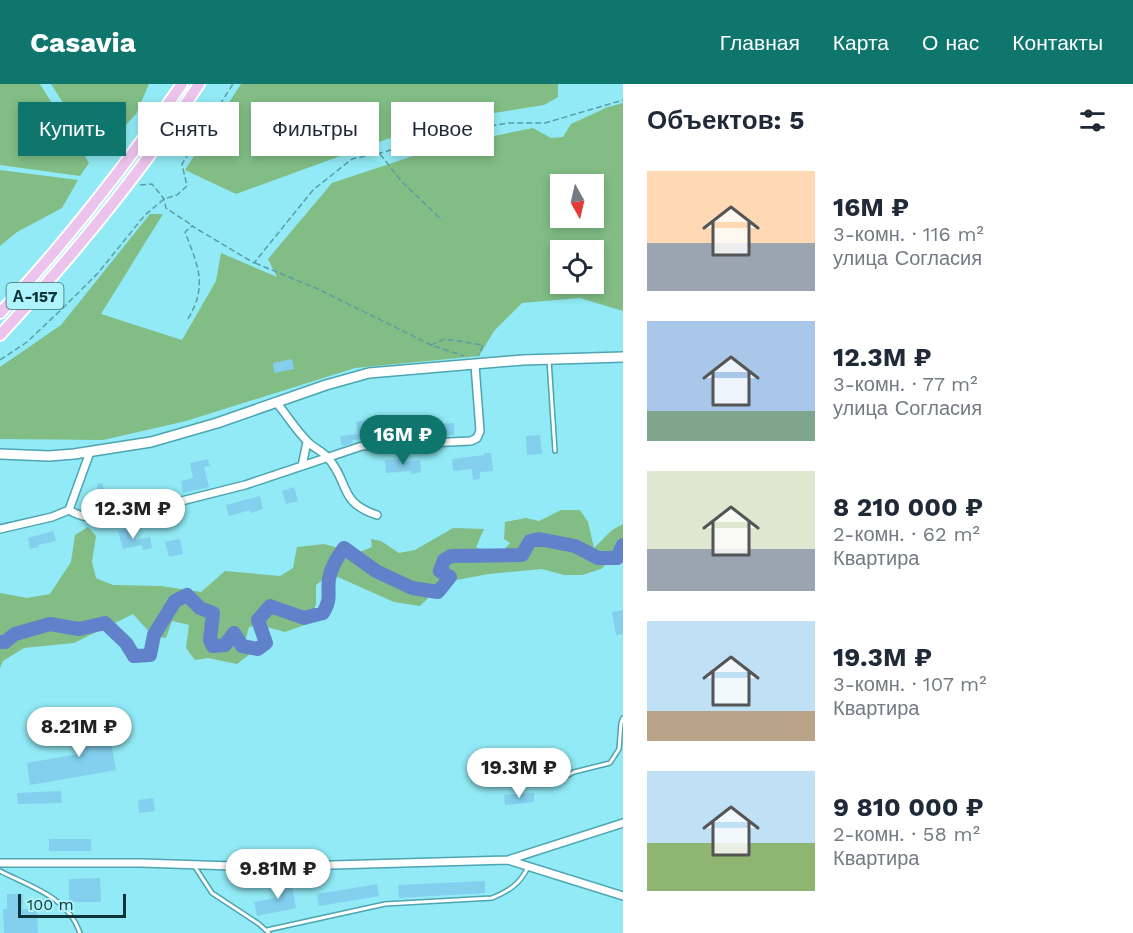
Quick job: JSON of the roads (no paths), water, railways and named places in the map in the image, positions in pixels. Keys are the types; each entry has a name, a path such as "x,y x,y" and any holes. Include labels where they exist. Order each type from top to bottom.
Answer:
{"main road":[{"name":"А-157","path":"0,314 105,189 182,84"},
{"name":"А-157","path":"0,335 70,256 129,182 200,84"}],"street":[{"path":"0,454 49,456 90,453 151,442 217,423 369,373 549,359 623,357"},
{"path":"69,510 80,517 118,517 245,485 362,446 471,441 477,438 480,431 475,365"},
{"path":"276,402 307,442 328,457 354,504 363,511 377,515"},
{"path":"302,466 307,442"},
{"path":"0,529 52,517 69,510 90,453"},
{"path":"0,863 141,863 262,867 508,860 623,823"},
{"path":"508,860 623,896"}],"lane":[{"path":"549,359 555,451"},
{"path":"496,780 555,782 574,772 610,763 619,748 623,718"},
{"path":"194,865 212,894 268,932 385,904 492,898 508,891 523,879 528,867"},
{"path":"0,871 53,897 68,910 80,933"}],"waterway":[{"path":"0,642 5,642 15,634 50,624 79,629 105,623 126,643 134,656 150,655 154,635 175,601 187,595 200,608 213,613 210,640 213,646 225,645 234,633 242,646 258,649 266,643 258,620 270,606 304,618 323,613 328,600 331,570 344,548 376,571 412,588 438,592 450,577 440,571 444,560 451,556 522,555 530,541 539,539 575,546 598,558 617,558 623,545"}]}
